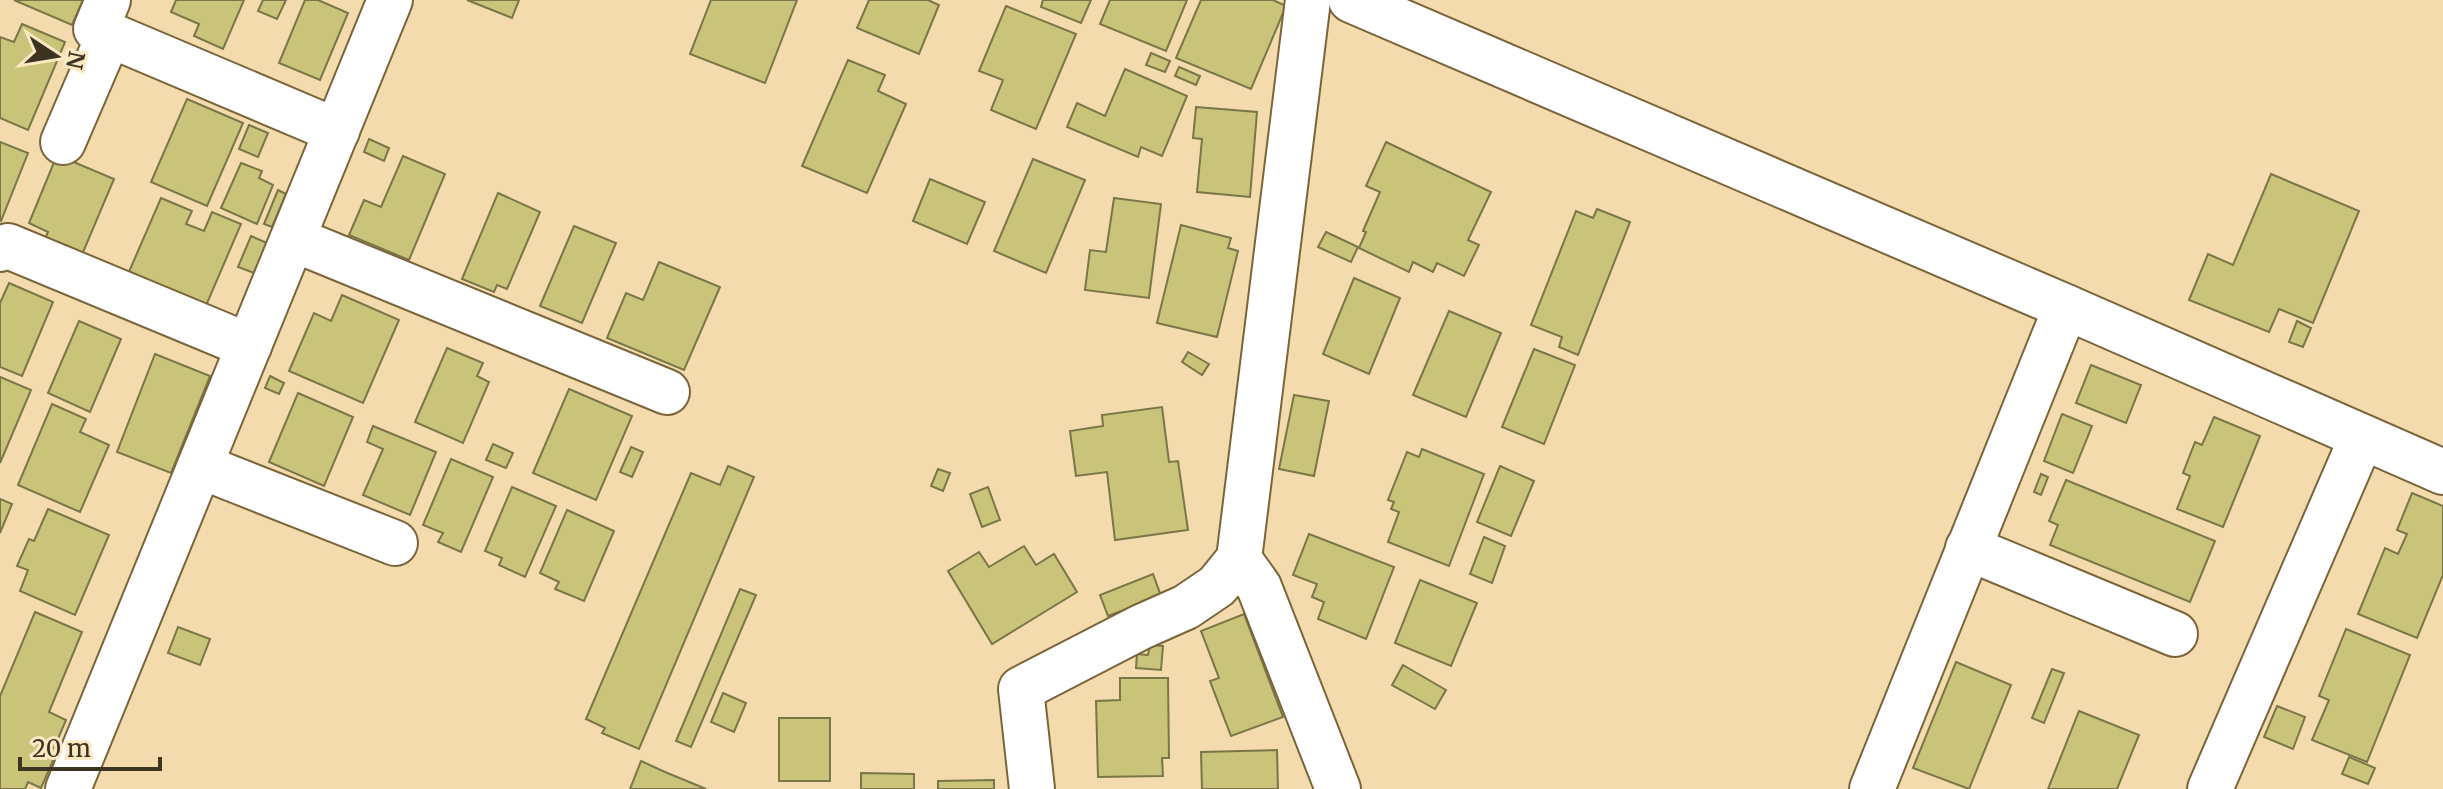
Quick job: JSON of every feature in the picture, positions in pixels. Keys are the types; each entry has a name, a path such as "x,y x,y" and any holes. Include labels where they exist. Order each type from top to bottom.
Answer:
{"street":[{"path":"68,789 390,0"},
{"path":"1032,789 1021,689 1186,607 1217,586 1239,559 1308,0"},
{"path":"1351,0 2443,472"},
{"path":"63,142 109,17 337,131"},
{"path":"293,239 667,392"},
{"path":"0,249 8,246 249,346"},
{"path":"1872,789 2066,307"},
{"path":"2210,789 2362,437"},
{"path":"200,466 395,543"},
{"path":"1968,548 2175,634"},
{"path":"1239,559 1259,587 1338,789"}],"building":[{"path":"14,0 83,0 72,25"},
{"path":"176,0 244,0 223,49 194,36 199,24 171,12"},
{"path":"263,0 286,0 277,19 258,11"},
{"path":"305,0 318,0 348,13 320,80 279,63"},
{"path":"467,0 519,0 512,18"},
{"path":"711,0 797,0 765,83 690,54"},
{"path":"869,0 928,0 939,5 919,54 857,28"},
{"path":"1043,0 1091,0 1081,23 1041,7"},
{"path":"1110,0 1187,0 1166,51 1100,24"},
{"path":"1201,0 1273,0 1286,6 1251,89 1176,58"},
{"path":"1006,6 1076,34 1036,129 991,110 1003,80 979,71"},
{"path":"22,24 65,42 28,130 0,118 0,37 14,42"},
{"path":"1151,53 1170,61 1165,72 1146,65"},
{"path":"848,60 885,75 878,91 906,104 867,193 802,166"},
{"path":"1179,67 1200,76 1196,85 1175,76"},
{"path":"1125,69 1187,96 1162,156 1141,147 1138,157 1067,127 1077,103 1105,116"},
{"path":"187,99 243,123 207,206 151,182"},
{"path":"1196,107 1257,112 1250,197 1197,192 1202,139 1193,138"},
{"path":"249,125 268,133 258,157 239,149"},
{"path":"369,139 389,148 384,161 364,152"},
{"path":"0,142 28,153 1,221 0,220"},
{"path":"1386,142 1491,192 1468,240 1479,245 1464,276 1437,263 1433,272 1413,262 1409,272 1359,248 1380,192 1366,186"},
{"path":"57,155 114,179 81,257 44,241 48,232 29,223"},
{"path":"403,156 445,174 409,260 349,235 364,200 381,207"},
{"path":"1033,159 1085,180 1046,273 994,251"},
{"path":"241,163 262,171 259,178 273,185 257,224 221,208"},
{"path":"2271,174 2359,211 2313,323 2279,309 2269,332 2189,300 2208,254 2233,265"},
{"path":"930,179 985,202 967,244 913,221"},
{"path":"278,190 286,194 272,227 264,224"},
{"path":"498,193 540,212 507,289 497,285 494,292 462,279"},
{"path":"161,198 192,211 186,224 204,231 212,212 241,224 205,308 128,274"},
{"path":"1114,198 1161,204 1149,298 1085,290 1090,250 1106,252"},
{"path":"1597,209 1630,222 1578,355 1559,347 1562,337 1531,325 1576,211 1593,218"},
{"path":"1181,225 1231,238 1228,248 1238,251 1217,337 1157,323"},
{"path":"574,226 616,243 582,323 540,306"},
{"path":"1326,232 1358,247 1351,262 1318,247"},
{"path":"251,236 267,243 254,273 238,267"},
{"path":"659,262 720,287 684,370 607,338 626,293 643,300"},
{"path":"1354,278 1400,298 1369,374 1323,354"},
{"path":"9,283 53,302 22,376 0,367 0,303"},
{"path":"342,295 399,320 363,403 289,371 314,313 331,321"},
{"path":"1449,311 1501,333 1466,417 1413,395"},
{"path":"79,321 121,339 90,412 48,393"},
{"path":"2297,321 2311,328 2303,347 2289,342"},
{"path":"447,348 483,363 477,376 489,382 463,443 415,422"},
{"path":"1534,349 1575,365 1544,444 1502,427"},
{"path":"1188,352 1209,364 1202,375 1182,362"},
{"path":"155,354 210,376 171,473 117,452"},
{"path":"2091,365 2141,385 2126,423 2076,403"},
{"path":"270,376 284,383 279,394 265,388"},
{"path":"0,377 31,390 0,463"},
{"path":"569,389 632,416 596,500 533,473"},
{"path":"298,393 353,417 324,486 269,462"},
{"path":"1294,395 1329,401 1314,476 1279,469"},
{"path":"52,404 86,419 80,432 109,445 80,512 18,485"},
{"path":"1162,407 1169,462 1178,461 1188,530 1115,540 1107,472 1076,476 1070,431 1103,426 1102,415"},
{"path":"2062,414 2092,426 2073,473 2044,461"},
{"path":"2214,417 2260,436 2223,527 2177,509 2190,476 2183,473 2195,442 2202,445"},
{"path":"373,426 436,452 410,515 363,495 383,449 367,442"},
{"path":"493,444 513,453 506,468 486,460"},
{"path":"631,447 643,452 632,477 620,472"},
{"path":"1422,449 1484,474 1449,566 1388,542 1399,512 1391,509 1394,502 1388,500 1407,452 1419,457"},
{"path":"451,459 493,477 461,552 438,542 443,533 423,525"},
{"path":"728,466 754,477 639,749 602,733 605,728 586,719 691,473 720,485"},
{"path":"1500,466 1534,481 1511,536 1477,522"},
{"path":"938,469 950,473 943,491 931,486"},
{"path":"2041,474 2048,477 2041,495 2034,492"},
{"path":"2066,480 2215,541 2190,602 2050,545 2058,525 2049,521"},
{"path":"512,487 556,506 525,577 499,565 502,558 485,551"},
{"path":"988,487 1000,520 982,527 970,494"},
{"path":"2412,493 2443,506 2443,575 2417,638 2358,614 2385,548 2398,554 2407,534 2397,530"},
{"path":"0,499 12,504 0,533"},
{"path":"48,509 109,535 75,615 20,591 28,570 17,566 29,539 34,541"},
{"path":"567,510 614,531 584,601 555,589 559,582 540,573"},
{"path":"1309,534 1394,567 1366,639 1318,619 1324,602 1312,597 1317,584 1293,575"},
{"path":"1484,537 1505,546 1492,583 1470,574"},
{"path":"1024,546 1036,565 1054,554 1077,592 992,644 948,571 979,552 989,567"},
{"path":"1153,574 1161,596 1108,616 1100,595"},
{"path":"1420,580 1477,603 1451,666 1395,643"},
{"path":"740,589 756,595 691,747 676,741"},
{"path":"35,612 82,632 49,712 66,720 54,748 58,749 41,788 28,782 25,789 0,789 0,696"},
{"path":"1244,614 1283,717 1231,736 1210,681 1219,678 1201,631"},
{"path":"178,627 210,639 200,665 168,653"},
{"path":"2346,629 2410,655 2367,762 2312,740 2329,700 2319,696"},
{"path":"1150,645 1163,646 1161,670 1136,668 1137,654 1148,655"},
{"path":"1956,662 2011,685 1969,789 1913,768"},
{"path":"1403,665 1446,690 1435,709 1392,685"},
{"path":"2052,669 2064,673 2044,723 2032,718"},
{"path":"1120,678 1168,678 1169,758 1162,758 1163,776 1098,777 1096,701 1120,700"},
{"path":"723,693 746,703 734,732 711,722"},
{"path":"2277,706 2305,717 2293,749 2264,737"},
{"path":"2079,711 2139,735 2117,789 2048,789"},
{"path":"779,718 830,718 830,781 779,781"},
{"path":"1277,750 1278,789 1202,789 1201,752"},
{"path":"2349,757 2375,768 2368,784 2342,774"},
{"path":"641,761 665,772 706,789 630,789"},
{"path":"861,773 914,774 914,789 861,789"},
{"path":"994,780 994,789 938,789 938,781"}]}
